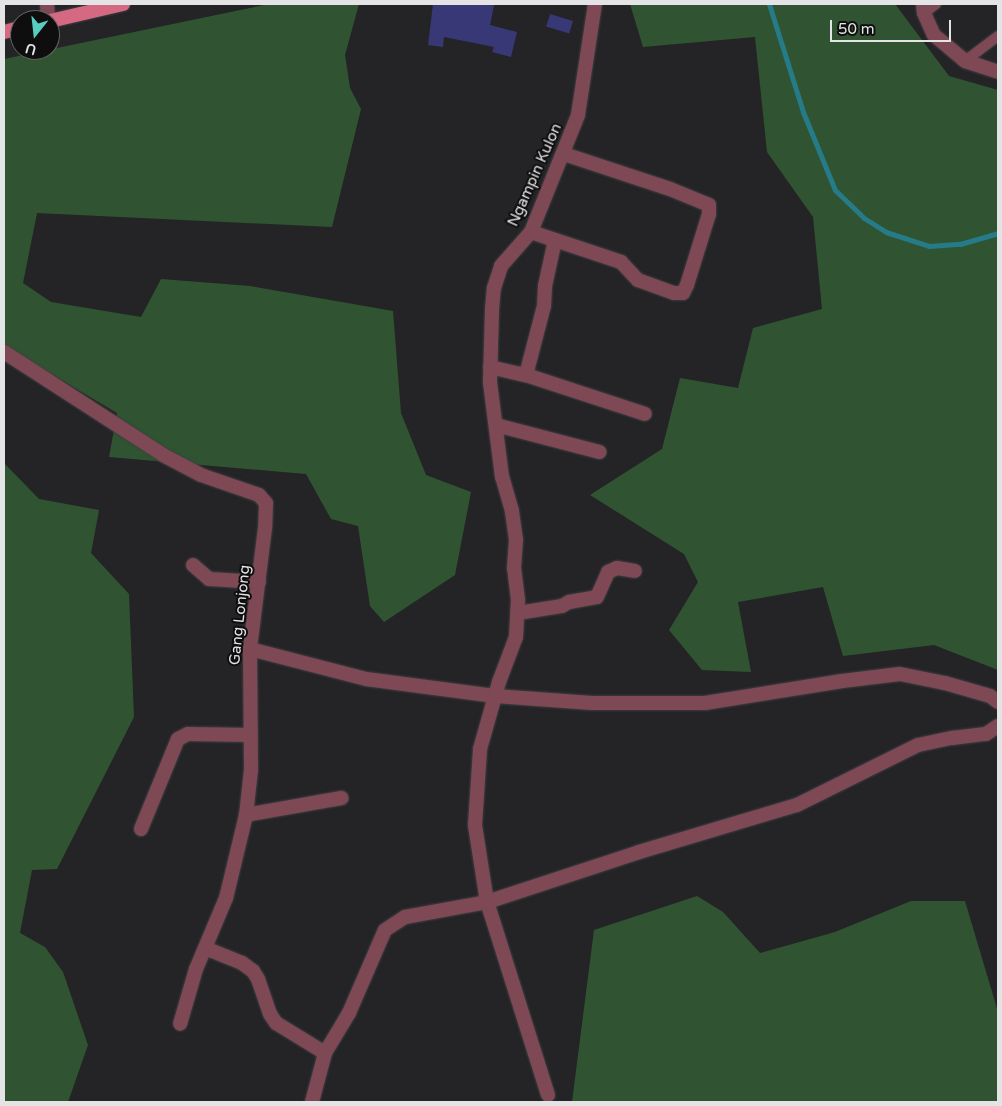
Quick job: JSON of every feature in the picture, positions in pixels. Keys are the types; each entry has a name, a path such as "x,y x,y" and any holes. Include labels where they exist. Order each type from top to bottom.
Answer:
{"main road":[{"path":"60,18 123,4"}],"street":[{"name":"Ngampin Kulon","path":"548,1095 487,902 475,825 480,750 495,696 516,637 518,613 514,568 516,540 512,511 502,476 490,382 492,309 501,266 531,232 564,154 578,115 595,4"},
{"path":"923,8 934,35 965,61 998,72"},
{"path":"531,232 621,262 638,280 674,293 683,293 709,214 709,205 670,189 564,154"},
{"path":"526,375 544,306 545,286 555,240"},
{"name":"Gang Lonjong","path":"4,352 162,454 201,475 264,498 265,528 250,649 251,770 246,815 226,898 196,969 180,1024"},
{"path":"490,367 526,375 645,414"},
{"path":"495,418 600,452"},
{"path":"193,565 208,580 259,582"},
{"path":"518,613 597,598 608,572 616,568 635,571"},
{"path":"250,649 366,680 495,696 592,703 705,703 842,681 900,674 945,683 990,696 998,702"},
{"path":"312,1102 325,1053 349,1013 385,930 405,917 487,902 639,852 797,805 918,745 986,734 998,726"},
{"path":"141,829 178,739 188,734 250,735"},
{"path":"246,815 341,798"},
{"path":"205,948 242,963 258,979 270,1014 276,1023 325,1053"}],"lane":[{"path":"923,8 936,4"},
{"path":"965,61 998,36"}],"green space":[{"path":"269,4 359,4 345,55 350,88 361,109 332,227 37,213 23,283 51,302 141,317 161,279 250,286 393,311 401,413 426,475 471,492 455,575 384,622 370,606 358,526 331,519 306,474 109,457 117,413 4,346 4,59 60,60 60,47"},
{"path":"630,4 895,4 949,76 998,90 998,670 934,645 843,656 823,587 738,602 751,672 702,670 669,630 698,582 684,554 590,495 662,449 680,378 738,388 753,328 822,309 813,217 767,152 755,37 643,47"},
{"path":"4,463 39,499 99,510 91,553 129,594 134,717 57,869 32,870 20,933 45,947 63,972 88,1045 68,1102 4,1102"},
{"path":"697,896 723,912 760,953 835,932 911,901 965,901 998,1012 998,1102 572,1102 594,930"}],"building":[{"path":"433,4 494,5 490,25 517,32 511,57 492,52 494,47 444,37 443,47 428,45"},
{"path":"550,14 573,21 569,33 546,26"}],"waterway":[{"path":"769,4 803,112 835,190 864,218 886,232 929,246 960,244 998,233"}]}
